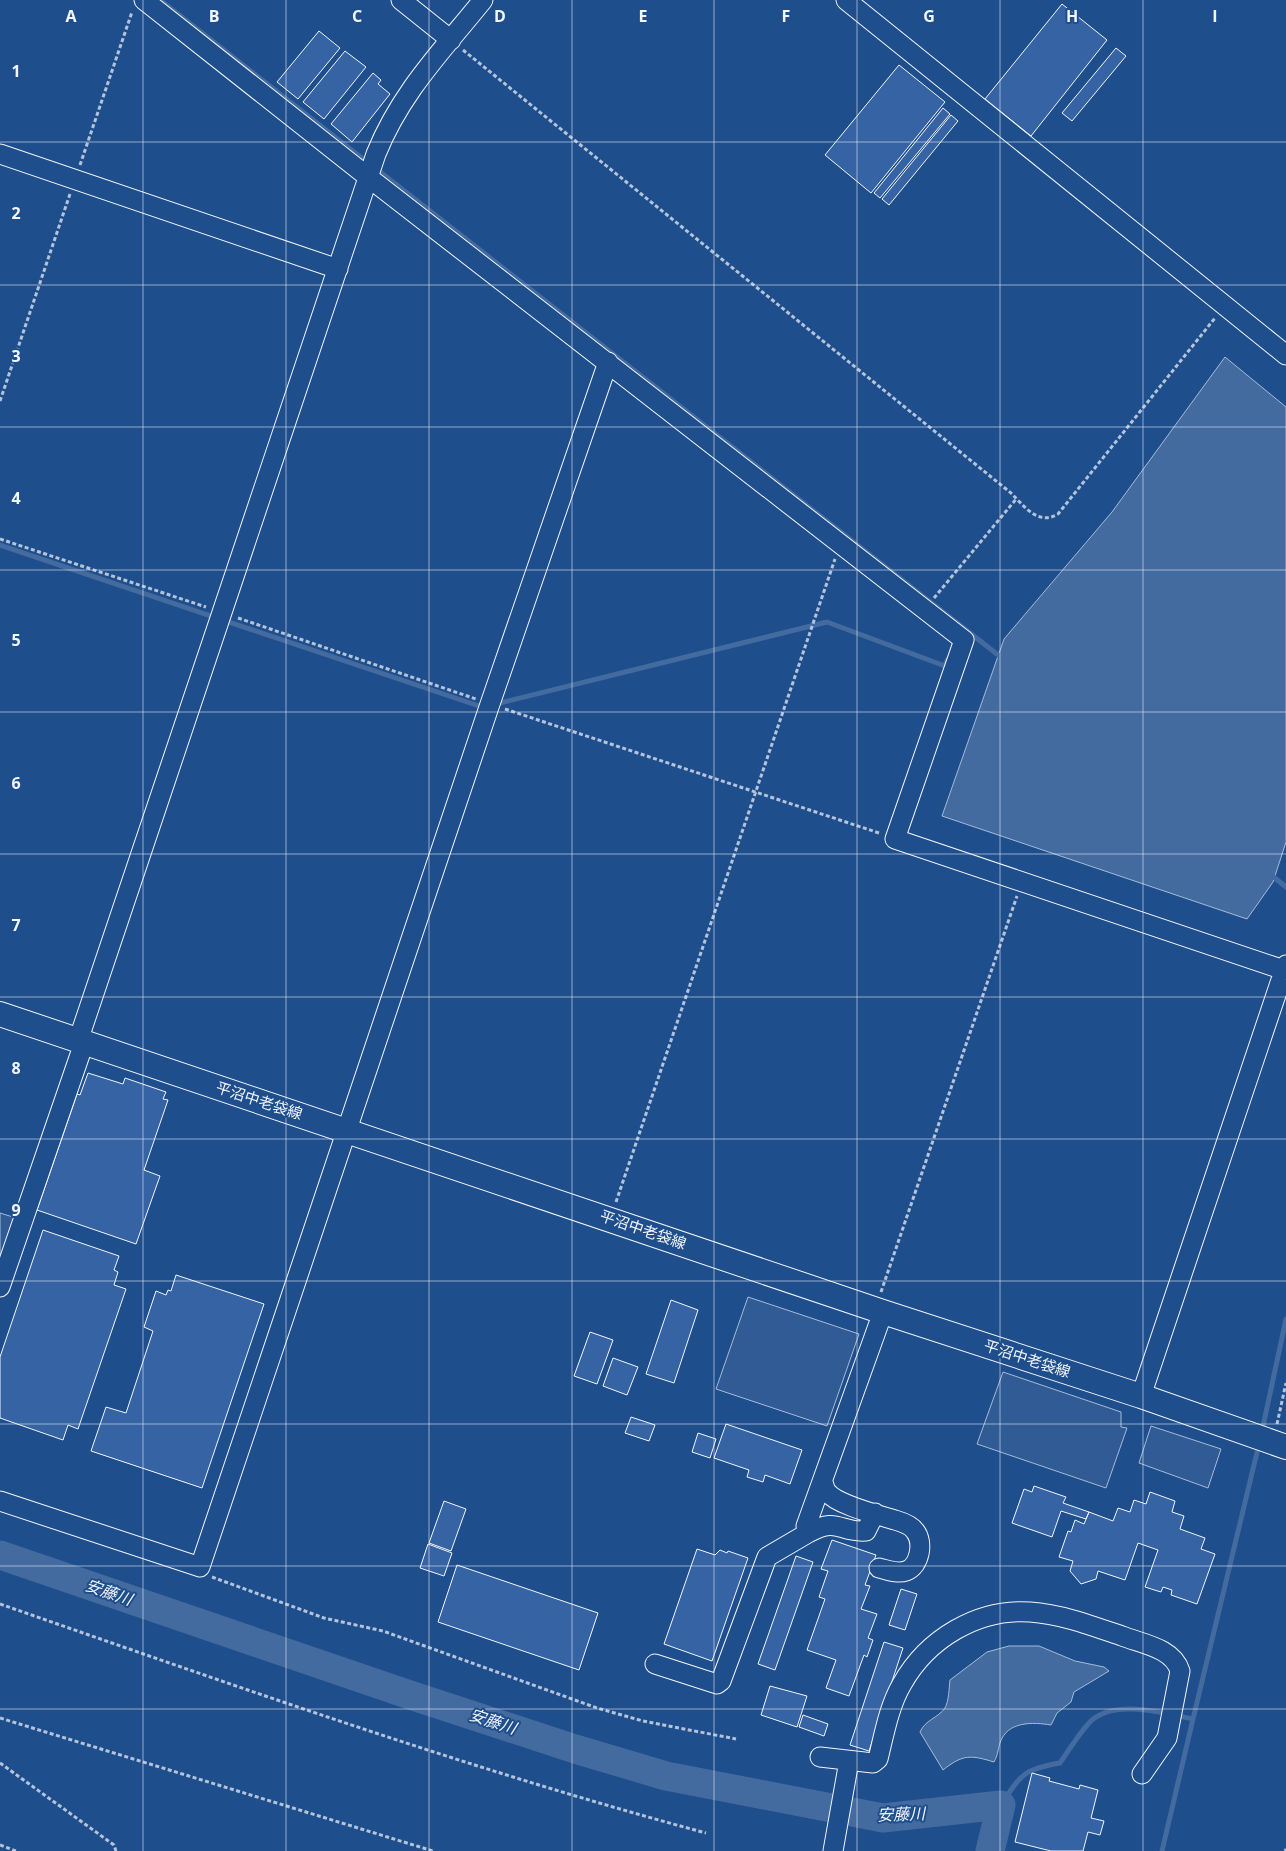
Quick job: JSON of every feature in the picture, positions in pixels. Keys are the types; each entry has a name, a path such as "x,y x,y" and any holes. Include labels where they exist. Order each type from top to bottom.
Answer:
{"main road":[{"name":"平沼中老袋線","path":"0,1014 879,1310 1141,1396 1279,1445"}],"street":[{"path":"401,0 451,40"},
{"path":"0,1287 368,177 388,124 408,91 483,0"},
{"path":"846,0 1286,355"},
{"path":"138,5 368,177 964,640 895,839 1285,968 1141,1396"},
{"path":"0,154 338,268"},
{"path":"0,1501 200,1567 490,704 608,362"},
{"path":"808,1532 806,1526 823,1482 879,1310"},
{"path":"823,1482 828,1493 841,1502 914,1529 920,1543 919,1556 908,1570 891,1571 879,1568"},
{"path":"655,1664 717,1684 721,1681 767,1557 822,1524 832,1524 866,1531 875,1513"},
{"path":"820,1757 849,1762 873,1763 878,1759 901,1685 914,1663 933,1643 963,1626 997,1614 1030,1612 1062,1618 1113,1633 1170,1654 1177,1661 1180,1671 1167,1738 1142,1774"},
{"path":"833,1851 849,1762"}],"path":[{"path":"0,401 75,179 138,5"},
{"path":"451,40 1016,498 1034,515 1043,519 1049,519 1058,514 1225,306"},
{"path":"925,609 1016,498"},
{"path":"0,538 895,839"},
{"path":"610,1219 840,543"},
{"path":"879,1310 1022,882"},
{"path":"1279,1445 1286,1384"},
{"path":"200,1567 211,1576 324,1618 383,1631 597,1708 643,1721 736,1739"},
{"path":"0,1604 507,1775 610,1808 706,1833"},
{"path":"0,1718 433,1851"},
{"path":"0,1763 114,1845 116,1851"},
{"path":"0,1845 16,1851"}],"shaded area":[{"path":"1225,357 1286,407 1286,842 1273,882 1247,919 942,816 1004,639 1112,512"},
{"path":"0,1213 16,1218 0,1264"},
{"path":"748,1297 859,1334 827,1426 716,1389"},
{"path":"1003,1372 1121,1412 1121,1427 1127,1428 1106,1488 977,1444"},
{"path":"1151,1426 1221,1449 1208,1488 1139,1463"},
{"path":"1009,1646 1039,1646 1075,1661 1104,1667 1109,1671 1074,1692 1071,1702 1057,1713 1051,1725 1036,1723 1021,1725 1008,1730 1003,1736 994,1762 967,1757 956,1761 943,1770 920,1732 922,1728 945,1708 950,1680 987,1652"}],"building":[{"path":"1062,4 1107,40 1031,136 985,99"},
{"path":"319,31 340,48 298,99 277,82"},
{"path":"1116,48 1126,56 1072,121 1062,113"},
{"path":"345,51 366,67 324,119 303,102"},
{"path":"899,65 945,102 871,193 825,155"},
{"path":"373,73 381,80 378,84 390,94 352,142 331,124"},
{"path":"943,108 950,114 880,198 874,193"},
{"path":"951,115 958,121 889,205 882,199"},
{"path":"88,1073 123,1084 125,1078 166,1092 163,1099 168,1100 144,1170 160,1176 136,1244 37,1210 77,1094 80,1095"},
{"path":"43,1230 119,1256 114,1270 118,1272 114,1285 126,1289 78,1429 68,1425 63,1440 0,1418 0,1357"},
{"path":"176,1275 264,1304 202,1488 91,1451 106,1407 126,1413 153,1331 144,1327 156,1291 166,1295 168,1290 171,1291"},
{"path":"671,1300 698,1310 674,1383 646,1374"},
{"path":"590,1332 613,1340 597,1384 574,1376"},
{"path":"613,1358 638,1367 627,1395 603,1386"},
{"path":"631,1417 655,1425 649,1441 625,1433"},
{"path":"726,1424 802,1450 790,1484 765,1475 763,1482 747,1477 749,1470 714,1458"},
{"path":"698,1433 716,1439 710,1458 692,1452"},
{"path":"1034,1486 1066,1497 1063,1503 1089,1512 1086,1519 1061,1511 1052,1537 1012,1523 1024,1489 1032,1492"},
{"path":"1150,1492 1175,1501 1172,1512 1184,1516 1180,1529 1205,1538 1201,1549 1215,1554 1197,1604 1171,1595 1172,1590 1163,1587 1161,1592 1145,1587 1158,1550 1138,1543 1125,1580 1098,1571 1096,1579 1081,1584 1070,1571 1073,1561 1059,1557 1068,1531 1071,1532 1075,1520 1084,1524 1089,1512 1113,1521 1118,1508 1130,1512 1134,1500 1146,1504"},
{"path":"444,1501 466,1509 451,1551 429,1543"},
{"path":"832,1540 876,1555 865,1585 870,1586 861,1609 877,1614 868,1638 873,1640 867,1657 864,1655 849,1696 826,1688 836,1660 807,1650 825,1599 819,1597 828,1571 821,1569"},
{"path":"428,1544 452,1553 444,1576 420,1568"},
{"path":"697,1549 715,1555 720,1550 727,1553 728,1551 748,1558 712,1661 664,1644"},
{"path":"796,1556 813,1562 775,1670 758,1664"},
{"path":"457,1565 598,1613 579,1670 438,1622"},
{"path":"901,1589 917,1594 905,1630 889,1625"},
{"path":"884,1642 903,1648 869,1751 850,1745"},
{"path":"770,1686 807,1696 797,1727 761,1715"},
{"path":"803,1715 828,1724 824,1736 799,1727"},
{"path":"1032,1773 1050,1778 1049,1781 1079,1789 1080,1785 1098,1790 1091,1818 1104,1821 1100,1835 1088,1832 1083,1851 1051,1851 1015,1842"}],"waterway":[{"path":"160,0 368,163"},
{"path":"375,168 1002,658"},
{"path":"0,545 482,707 485,706"},
{"path":"496,704 827,622 945,666 947,660"},
{"path":"1270,874 1286,887"},
{"path":"1262,1431 1286,1319"},
{"path":"1001,1805 1024,1775 1038,1768 1060,1763 1089,1723 1099,1715 1124,1709 1139,1709 1193,1719 1259,1444"},
{"name":"安藤川","path":"0,1555 410,1695 575,1749 666,1776 883,1818 1001,1805 990,1851"},
{"path":"1162,1851 1193,1719"}]}
